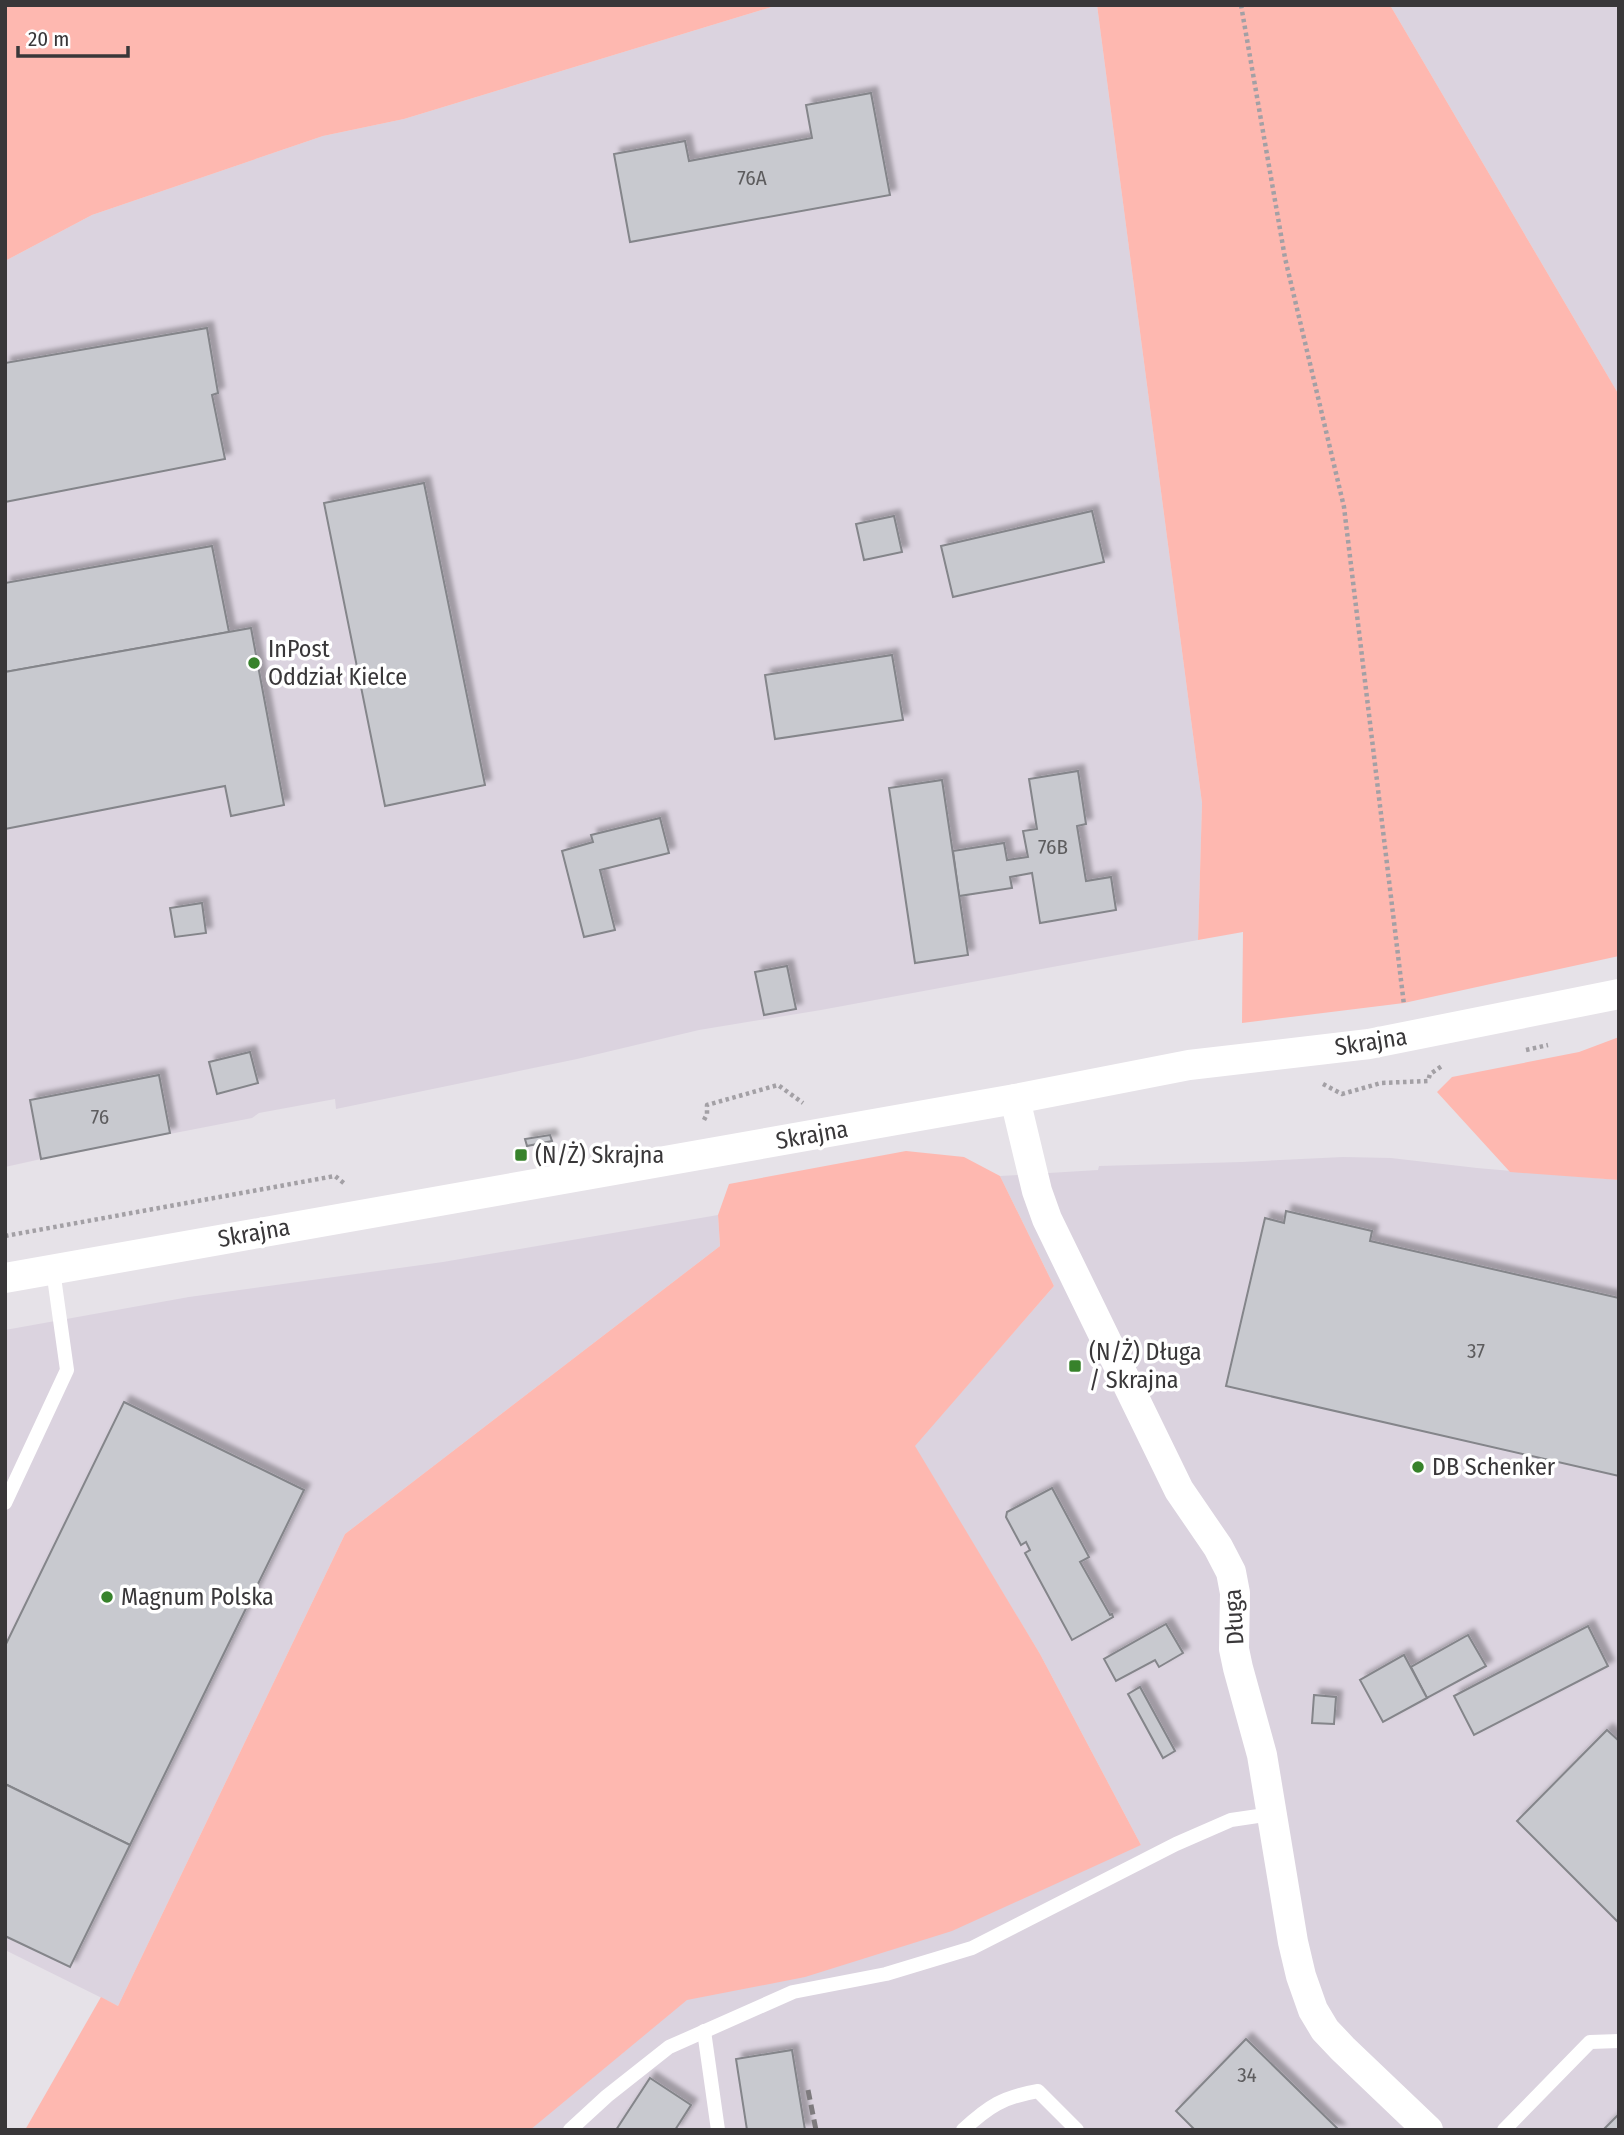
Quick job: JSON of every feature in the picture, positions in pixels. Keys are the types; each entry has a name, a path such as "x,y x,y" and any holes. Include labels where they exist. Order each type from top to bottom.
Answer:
{"street":[{"name":"Skrajna","path":"5,1278 1015,1099 1189,1065 1369,1044 1619,994"},
{"name":"Długa","path":"1015,1099 1037,1191 1047,1219 1179,1490 1218,1547 1231,1572 1235,1593 1234,1649 1262,1755 1293,1942 1313,2010 1343,2049 1428,2130"}],"lane":[{"path":"5,1503 67,1370 52,1270"},
{"path":"570,2130 607,2096 669,2047 704,2031 793,1992 886,1974 972,1948 1231,1820 1272,1814"},
{"path":"704,2031 718,2130"},
{"path":"1504,2130 1590,2042 1619,2041"},
{"path":"963,2130 984,2111 1013,2095 1038,2091 1077,2130"}],"path":[{"path":"1241,5 1285,258 1344,507 1408,1037"}],"shaded area":[{"path":"5,5 778,5 404,119 323,136 92,215 5,261"},
{"path":"778,5 1097,5 1202,803 1198,940 699,1030 577,1059 336,1109 335,1099 259,1113 252,1118 5,1167 5,261 92,215 323,136 404,119"},
{"path":"1097,5 1390,5 1619,395 1619,956 1404,1003 1242,1023 1243,932 1198,940 1202,803"},
{"path":"1390,5 1619,5 1619,395"},
{"path":"1619,1037 1619,1180 1510,1172 1437,1092 1452,1077 1579,1052"},
{"path":"906,1151 964,1157 1000,1176 1054,1286 915,1446 1040,1654 1141,1845 952,1931 805,1977 687,2000 530,2130 25,2130 101,1997 118,2006 345,1534 720,1246 718,1215 729,1184"},
{"path":"1343,1157 1391,1158 1619,1180 1619,2130 525,2130 682,2000 1141,1845 1040,1654 914,1446 1054,1286 1000,1176 1098,1170 1099,1166"},
{"path":"718,1215 720,1246 345,1534 118,2006 5,1950 5,1330 189,1297 443,1262"}],"building":[{"path":"871,93 890,195 630,242 614,154 685,141 689,161 812,138 806,105"},
{"path":"207,328 218,393 212,395 225,459 5,502 5,363"},
{"path":"424,483 485,785 385,806 324,503"},
{"path":"1092,511 1104,562 953,597 941,546"},
{"path":"894,516 902,552 864,560 856,524"},
{"path":"212,546 229,632 5,672 5,583"},
{"path":"251,628 284,805 231,816 225,786 5,829 5,672"},
{"path":"892,655 903,720 775,739 765,675"},
{"path":"1078,771 1086,824 1077,826 1086,881 1111,877 1116,910 1040,923 1032,873 1010,877 1012,888 959,896 953,851 1004,843 1007,860 1028,857 1023,831 1037,829 1029,779"},
{"path":"942,780 968,955 915,963 889,788"},
{"path":"660,818 669,853 600,870 615,930 584,937 562,851 593,842 591,835"},
{"path":"202,903 206,933 175,937 170,908"},
{"path":"787,966 796,1009 764,1015 755,972"},
{"path":"250,1052 258,1083 217,1094 209,1062"},
{"path":"159,1075 170,1133 41,1159 30,1100"},
{"path":"550,1135 552,1141 527,1146 525,1139"},
{"path":"1286,1211 1372,1231 1370,1241 1619,1298 1619,1476 1226,1386 1265,1218 1284,1223"},
{"path":"124,1402 304,1490 130,1845 5,1784 5,1646"},
{"path":"1052,1488 1089,1557 1080,1562 1113,1617 1072,1640 1025,1553 1030,1550 1026,1542 1021,1545 1006,1517 1007,1512"},
{"path":"1166,1624 1183,1653 1159,1667 1155,1660 1116,1681 1104,1659"},
{"path":"1588,1626 1608,1666 1474,1735 1454,1696"},
{"path":"1468,1635 1486,1666 1427,1698 1411,1667"},
{"path":"1404,1655 1427,1698 1383,1722 1360,1680"},
{"path":"1140,1687 1175,1751 1163,1758 1128,1694"},
{"path":"1314,1695 1336,1697 1334,1724 1312,1723"},
{"path":"1607,1730 1619,1741 1619,1923 1517,1821"},
{"path":"5,1784 130,1845 70,1967 5,1936"},
{"path":"1246,2039 1339,2130 1195,2130 1176,2111"},
{"path":"792,2050 805,2130 747,2130 736,2059"},
{"path":"650,2078 691,2105 675,2130 616,2130"},
{"path":"1619,2114 1619,2130 1603,2130"}],"railway":[{"path":"808,2090 816,2130"}],"place":[{"name":"InPost Oddział Kielce","path":"254,663"},
{"name":"(N/Ż) Skrajna","path":"521,1155"},
{"name":"(N/Ż) Długa / Skrajna","path":"1075,1366"},
{"name":"DB Schenker","path":"1418,1467"},
{"name":"Magnum Polska","path":"107,1597"}]}
